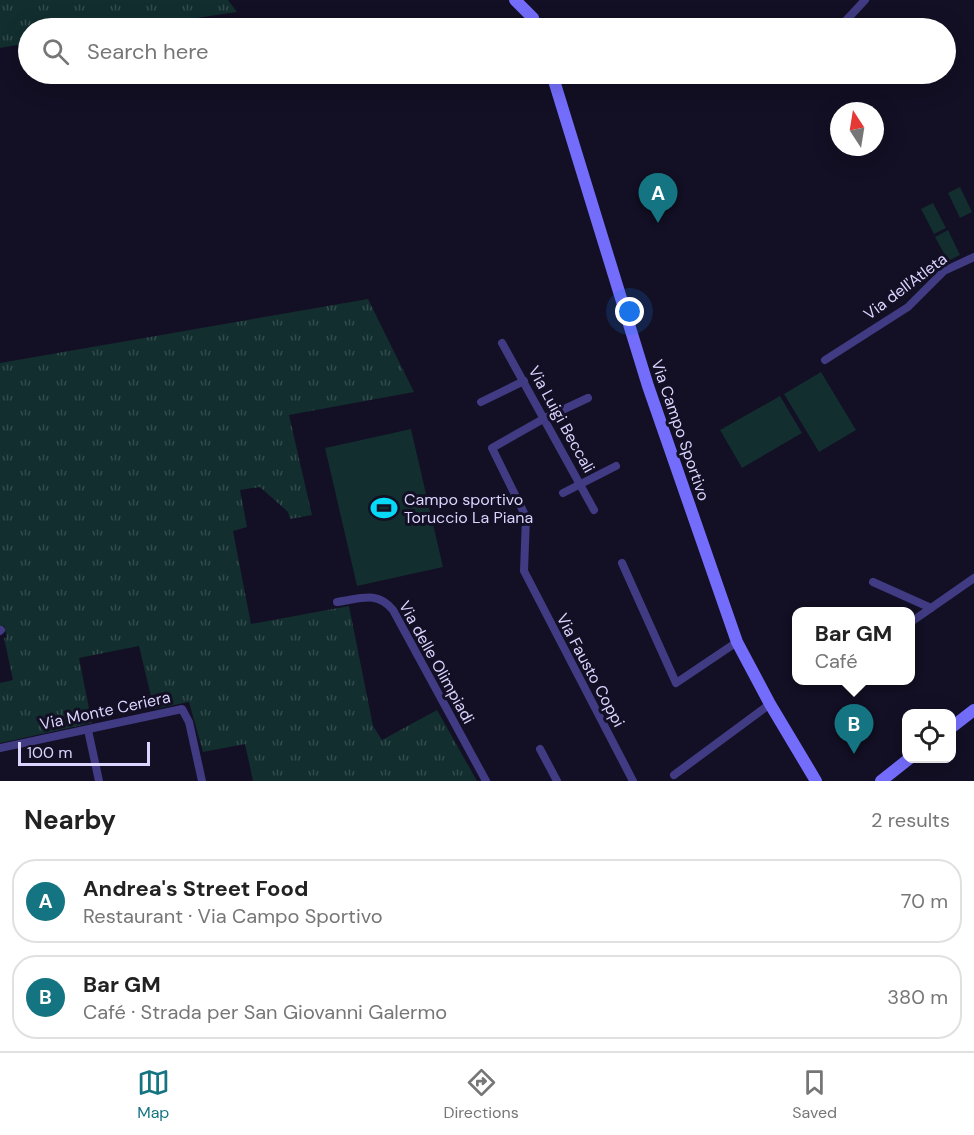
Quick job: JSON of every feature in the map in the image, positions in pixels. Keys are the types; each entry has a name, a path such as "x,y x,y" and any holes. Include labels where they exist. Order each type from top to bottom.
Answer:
{"street":[{"path":"515,0 527,10 531,18"},
{"path":"848,18 865,0"},
{"name":"Via Campo Sportivo","path":"555,84 648,386 737,642 770,704 816,781"},
{"name":"Via dell'Atleta","path":"825,360 908,306 944,271 974,257"},
{"name":"Via Luigi Beccali","path":"502,343 594,510"},
{"path":"481,402 524,381"},
{"path":"545,418 588,398"},
{"name":"Via Fausto Coppi","path":"545,418 492,448 526,517 524,571 633,781"},
{"path":"563,493 616,466"},
{"path":"622,563 676,683 737,642"},
{"path":"915,619 974,578"},
{"path":"873,582 931,608"},
{"name":"Via delle Olimpiadi","path":"337,602 377,597 386,601 486,781"},
{"path":"675,776 770,704"},
{"name":"Via Monte Ceriera","path":"0,748 182,709 189,722 202,781"},
{"path":"956,724 973,712"},
{"path":"88,729 99,781"},
{"path":"540,749 557,781"},
{"path":"881,781 905,763"}],"green space":[{"path":"0,0 228,0 237,12 196,18 18,18 18,45 0,48"},
{"path":"960,187 972,212 960,218 948,193"},
{"path":"933,203 946,228 934,234 921,209"},
{"path":"948,230 960,255 948,261 935,237"},
{"path":"368,299 414,392 289,415 312,515 290,519 288,512 260,487 240,490 247,527 233,531 251,624 349,606 373,726 382,740 437,710 477,781 253,781 245,744 203,752 189,702 154,709 139,646 79,658 92,723 0,743 0,683 13,680 4,638 7,637 4,626 0,626 0,363"},
{"path":"821,372 856,430 819,452 784,394"},
{"path":"780,396 802,433 742,468 720,430"},
{"name":"Campo sportivo Toruccio La Piana","path":"411,429 443,567 357,586 325,448"}],"place":[{"name":"Andrea's Street Food","path":"658,223"},
{"name":"Campo sportivo Toruccio La Piana","path":"384,508"},
{"name":"Bar GM","path":"854,754"}]}
